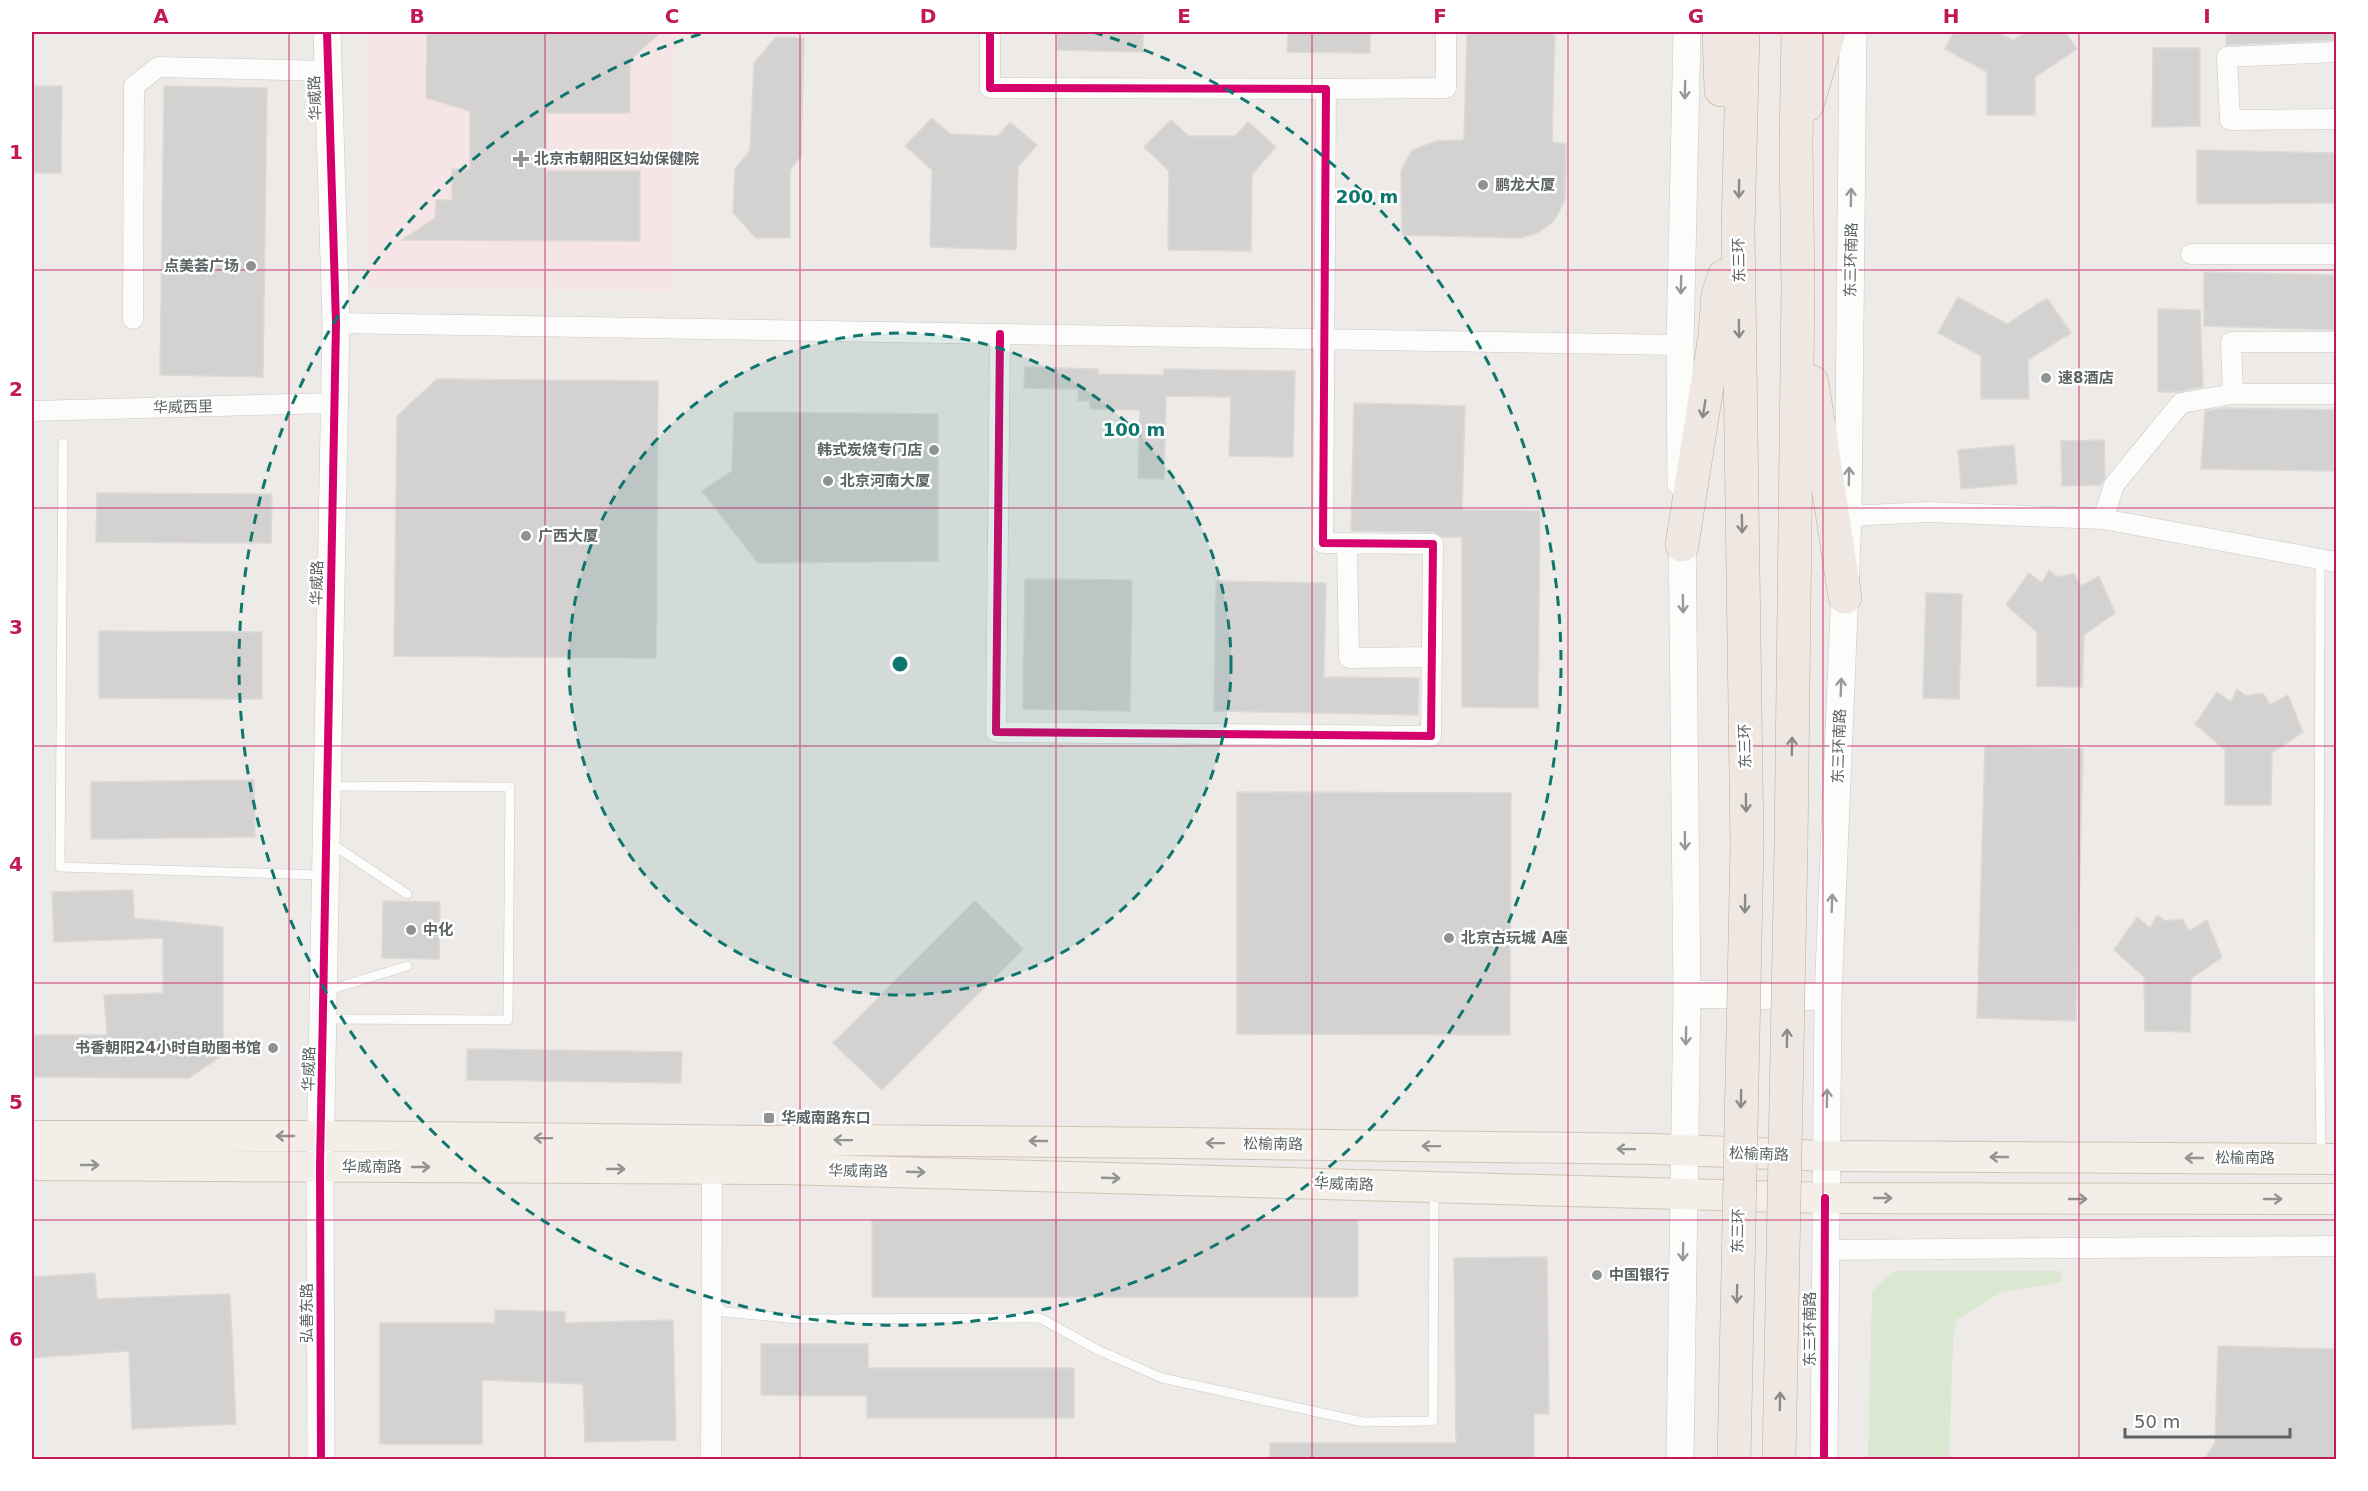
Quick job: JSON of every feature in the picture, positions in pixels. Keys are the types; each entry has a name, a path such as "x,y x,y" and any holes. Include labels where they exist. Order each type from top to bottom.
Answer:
{"highway":[{"path":"1719,32 1721,108 1739,149"},
{"name":"东三环","path":"1734,1460 1747,845 1738,228 1743,32"},
{"path":"1779,1460 1791,846 1798,32"},
{"path":"1796,144 1829,32"},
{"path":"1682,545 1715,335 1718,295 1738,228"},
{"path":"1797,288 1845,597"}],"main road":[{"name":"华威南路","path":"32,1136 1181,1143"},
{"name":"松榆南路","path":"1181,1143 1685,1151 1826,1156 2329,1159"},
{"name":"华威南路","path":"32,1165 840,1170 1825,1198"},
{"path":"1825,1198 2337,1199"}],"street":[{"name":"华威路","path":"320,1166 336,323 327,32"},
{"path":"990,32 990,88 1326,89 1446,88 1446,32"},
{"path":"1680,1460 1687,994 1680,345 1687,32"},
{"name":"东三环南路","path":"1824,1460 1824,1250 1828,998 1848,516 1853,32"},
{"path":"2337,52 2227,57 2230,120 2337,119"},
{"path":"133,319 134,87 159,67 328,71"},
{"path":"1000,334 996,732 1431,736 1433,544 1323,543 1326,89"},
{"path":"2191,254 2337,254"},
{"path":"336,323 1680,345"},
{"path":"2233,394 2231,342 2337,342"},
{"path":"2103,519 2114,485 2181,403 2233,394 2337,394"},
{"name":"华威西里","path":"32,411 334,403"},
{"path":"1848,516 1929,512 2103,519 2328,560"},
{"path":"1347,543 1349,658 1432,657"},
{"path":"1687,994 1828,998"},
{"name":"弘善东路","path":"320,1166 321,1460"},
{"path":"711,1460 712,1169"},
{"path":"1824,1250 2337,1246"}],"lane":[{"path":"63,443 60,867 325,875"},
{"path":"2328,560 2319,980 2329,1159"},
{"path":"323,1019 508,1020 510,787 327,786"},
{"path":"326,840 407,894"},
{"path":"323,992 407,966"},
{"path":"712,1300 723,1312 798,1319 1040,1318 1098,1350 1162,1378 1364,1422 1433,1421 1434,1187"}],"shaded area":[{"name":"北京市朝阳区妇幼保健院","path":"369,32 675,32 673,291 367,287"}],"green space":[{"path":"1894,1271 2061,1271 2061,1282 2002,1292 1956,1320 1949,1459 1868,1459 1872,1292"}],"building":[{"path":"427,32 661,32 630,60 630,113 546,113 546,171 640,171 640,241 402,240 435,218 436,200 452,200 452,169 470,169 470,111 426,98"},
{"path":"1057,32 1143,32 1143,52 1057,50"},
{"path":"1288,32 1370,32 1370,53 1287,52"},
{"name":"鹏龙大厦","path":"1467,32 1555,32 1552,142 1566,144 1565,200 1554,221 1538,233 1520,238 1402,235 1401,171 1412,150 1436,141 1464,140"},
{"path":"1954,32 1997,32 2013,40 2026,32 2065,32 2077,49 2035,77 2035,115 1987,115 1987,72 1945,49"},
{"path":"2226,32 2337,32 2337,40 2226,45"},
{"path":"776,37 804,38 801,156 790,170 790,238 756,238 733,213 735,169 750,150 754,63"},
{"path":"2153,48 2200,48 2200,126 2152,127"},
{"path":"32,86 62,86 61,173 32,173"},
{"path":"164,86 267,88 263,377 160,375"},
{"path":"932,118 950,134 998,136 1010,122 1037,145 1018,167 1016,250 930,247 932,170 905,146"},
{"path":"1171,120 1189,136 1235,136 1248,122 1276,147 1252,174 1251,251 1168,250 1169,171 1144,147"},
{"path":"2197,150 2337,153 2337,203 2197,204"},
{"path":"2204,272 2337,275 2337,330 2204,326"},
{"path":"1958,297 2007,324 2047,298 2071,333 2028,360 2029,399 1981,399 1981,356 1938,333"},
{"path":"2158,309 2200,310 2203,387 2177,392 2158,392"},
{"path":"1025,367 1098,369 1098,374 1164,375 1164,369 1295,371 1293,457 1229,456 1231,397 1166,396 1164,479 1138,478 1140,410 1090,409 1090,401 1078,401 1079,389 1024,388"},
{"name":"广西大厦","path":"437,379 658,381 656,658 394,656 397,416"},
{"path":"1354,403 1465,406 1462,510 1540,511 1538,708 1462,707 1462,537 1442,537 1433,532 1351,531"},
{"path":"2225,408 2337,410 2337,471 2201,469 2205,411"},
{"name":"北京河南大厦","path":"734,412 938,414 938,561 758,563 702,491 732,471"},
{"path":"2104,440 2105,477 2101,485 2062,486 2061,441"},
{"path":"2014,445 2017,484 1961,489 1958,450"},
{"path":"97,493 272,494 271,543 96,542"},
{"path":"2049,570 2057,577 2074,574 2081,586 2099,576 2115,613 2084,635 2082,687 2037,686 2037,632 2006,605 2029,573 2042,583"},
{"path":"1025,579 1132,580 1130,711 1023,709"},
{"path":"1216,581 1326,583 1324,677 1419,678 1418,715 1214,711"},
{"path":"1926,593 1962,594 1959,699 1923,698"},
{"path":"99,631 262,632 262,699 99,698"},
{"path":"2237,689 2246,696 2263,693 2270,705 2288,695 2303,732 2272,753 2271,805 2225,805 2225,750 2195,724 2217,692 2231,702"},
{"path":"1985,746 2083,749 2076,1021 1977,1018"},
{"path":"254,780 255,837 91,839 91,782"},
{"path":"1237,792 1511,793 1510,1035 1237,1034"},
{"path":"133,890 134,918 223,927 223,1055 189,1078 32,1077 32,1035 107,1035 104,995 163,993 163,938 54,942 52,892"},
{"name":"中化","path":"383,901 440,902 439,959 382,958"},
{"path":"975,901 1023,949 882,1090 833,1043"},
{"path":"2157,915 2165,921 2182,919 2189,931 2207,920 2222,957 2191,979 2190,1032 2145,1031 2144,977 2114,950 2137,917 2150,928"},
{"path":"467,1049 682,1052 681,1083 467,1080"},
{"path":"872,1220 1358,1220 1358,1297 872,1297"},
{"path":"1547,1257 1549,1414 1534,1414 1534,1460 1270,1460 1270,1443 1456,1443 1454,1258"},
{"path":"95,1273 97,1299 230,1294 236,1424 132,1429 129,1351 32,1358 32,1277"},
{"path":"495,1310 565,1312 565,1323 673,1320 676,1440 585,1442 583,1384 482,1380 482,1444 380,1444 380,1323 495,1323"},
{"path":"761,1344 868,1344 868,1368 1074,1368 1074,1418 867,1418 867,1396 761,1395"},
{"path":"2218,1346 2337,1349 2337,1460 2204,1460 2215,1443"}],"cycle path":[{"path":"321,1460 320,1166 336,323 327,32"},
{"path":"990,32 990,88 1326,89 1323,543 1433,544 1431,736 996,732 1000,334"},
{"path":"1824,1460 1825,1198"}],"place":[{"name":"北京市朝阳区妇幼保健院","path":"521,159"},
{"name":"鹏龙大厦","path":"1483,185"},
{"name":"点美荟广场","path":"251,266"},
{"name":"速8酒店","path":"2046,378"},
{"name":"韩式炭烧专门店","path":"934,450"},
{"name":"北京河南大厦","path":"828,481"},
{"name":"广西大厦","path":"526,536"},
{"name":"中化","path":"411,930"},
{"name":"北京古玩城 A座","path":"1449,938"},
{"name":"书香朝阳24小时自助图书馆","path":"273,1048"},
{"name":"华威南路东口","path":"769,1118"},
{"name":"中国银行","path":"1597,1275"}]}
